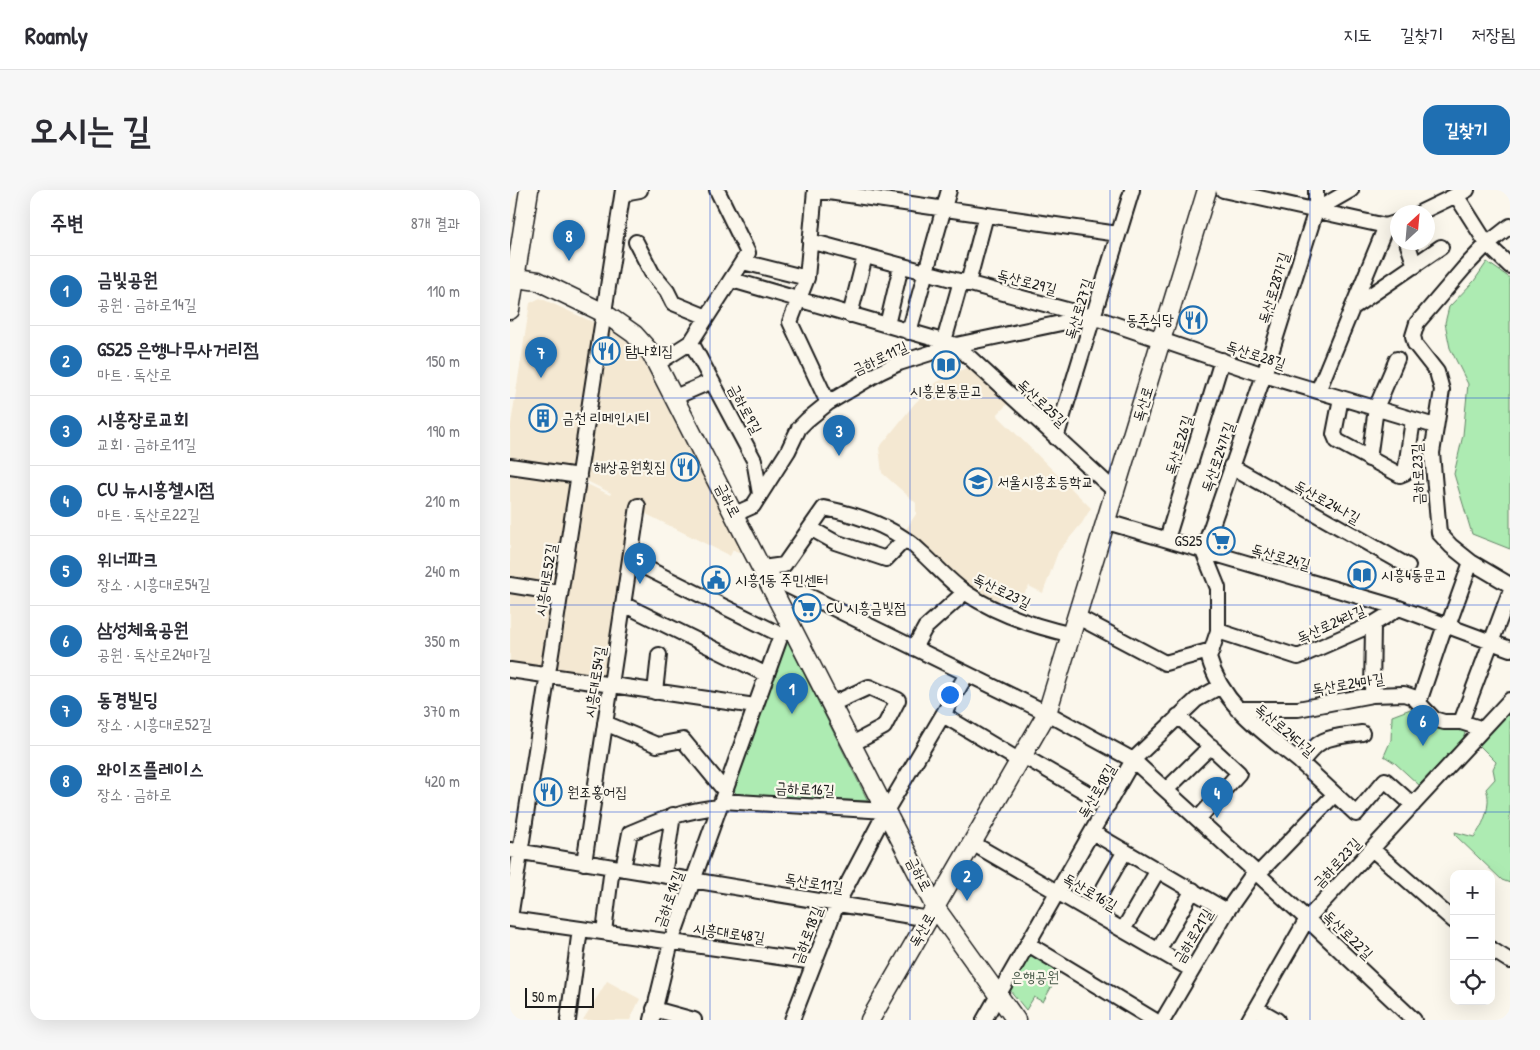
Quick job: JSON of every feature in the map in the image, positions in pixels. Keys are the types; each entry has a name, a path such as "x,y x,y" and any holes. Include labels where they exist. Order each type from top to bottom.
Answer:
{"main road":[{"path":"510,310 513,277 529,190"},
{"name":"독산로","path":"870,1020 1048,713 1208,190"},
{"name":"금하로","path":"513,277 538,282 604,313 644,343 658,363 764,572 787,632 832,704 886,811 932,913 1016,1020"}],"street":[{"path":"604,313 622,194 640,190"},
{"path":"658,363 691,342 748,253 717,190"},
{"path":"828,403 790,322 800,301 807,278 815,190 1118,234"},
{"path":"910,332 949,190"},
{"name":"독산로27길","path":"1056,438 1132,190"},
{"path":"1223,190 1390,224"},
{"name":"독산로28가길","path":"1264,375 1316,210 1316,190"},
{"path":"1316,210 1350,190"},
{"path":"1435,205 1462,193 1487,244 1510,266"},
{"path":"950,343 954,304 964,282 986,215"},
{"name":"금하로23길","path":"1510,226 1487,244 1464,268 1414,329 1413,336 1415,344 1433,366 1440,380 1441,405 1435,426 1432,453 1437,526 1443,538 1471,562 1510,585"},
{"path":"1318,391 1352,308 1390,228"},
{"name":"독산로29길","path":"810,241 1093,317 1162,341"},
{"path":"636,242 652,273 667,291 673,302 708,317"},
{"path":"1352,308 1441,247"},
{"path":"1410,250 1415,266"},
{"path":"850,315 865,256"},
{"path":"743,262 807,278"},
{"path":"887,326 901,266"},
{"path":"732,280 800,301"},
{"name":"독산로25길","path":"800,301 950,343 1116,492"},
{"name":"시흥대로52길","path":"510,918 515,851 548,676 604,313"},
{"name":"금하로11길","path":"735,514 753,506 800,428 828,403 899,363 950,343 1093,317"},
{"name":"독산로28길","path":"1162,341 1264,375 1435,426"},
{"name":"금하로9길","path":"691,342 754,460 760,494"},
{"path":"1369,459 1376,408 1397,359"},
{"name":"독산로26길","path":"1167,539 1222,360"},
{"name":"독산로24가길","path":"1203,551 1264,375"},
{"path":"675,397 712,380"},
{"path":"1341,398 1334,434 1337,441 1400,475 1405,473 1413,420"},
{"path":"510,466 578,476"},
{"name":"독산로24나길","path":"1231,466 1408,566"},
{"name":"시흥대로54길","path":"584,863 638,506"},
{"name":"독산로23길","path":"764,572 784,565 824,508 866,518 904,540 922,553 965,592 1028,622 1073,635"},
{"name":"독산로24길","path":"1107,522 1399,608 1510,650"},
{"path":"810,528 835,542 886,559 904,540"},
{"name":"독산로24다길","path":"1203,551 1218,588 1218,631 1209,658 1221,686 1246,720 1300,763 1356,814 1384,780 1413,805"},
{"path":"630,560 787,632"},
{"path":"1419,702 1471,562"},
{"name":"독산로22길","path":"764,572 1048,713 1133,760 1414,1020"},
{"path":"510,585 560,593"},
{"path":"914,648 925,628 965,592"},
{"path":"1461,722 1510,592"},
{"path":"624,604 766,674"},
{"name":"독산로24라길","path":"1218,631 1298,657 1373,624 1399,608"},
{"path":"1078,617 1165,662 1212,650"},
{"path":"1372,695 1373,624"},
{"name":"금하로14길","path":"653,1015 671,942 766,674 787,632"},
{"path":"655,692 659,655"},
{"path":"510,670 755,706"},
{"name":"금하로18길","path":"792,1020 837,904 886,811 967,674"},
{"name":"독산로18길","path":"1058,892 1133,760 1196,700 1221,686"},
{"path":"832,704 869,687 898,700 884,727 852,744"},
{"name":"독산로24마길","path":"1237,709 1298,709 1372,695 1404,694 1419,702 1434,719 1444,722 1461,722 1483,729"},
{"name":"금하로23길","path":"1249,1020 1307,919 1510,700"},
{"path":"943,715 1108,805"},
{"path":"1178,716 1239,772 1198,819"},
{"path":"605,723 657,745 683,740 722,800"},
{"path":"1300,763 1312,746 1320,741 1362,733"},
{"path":"1166,790 1211,746"},
{"path":"1257,873 1334,794"},
{"name":"금하로16길","path":"618,868 628,835 672,815 722,800 886,811"},
{"path":"664,875 672,815"},
{"path":"1092,832 1227,911"},
{"name":"독산로16길","path":"972,843 1192,970"},
{"path":"1372,849 1450,917"},
{"name":"독산로11길","path":"515,851 837,904 932,913"},
{"path":"1091,911 1125,851"},
{"path":"604,932 618,868"},
{"path":"1123,930 1158,870"},
{"name":"금하로21길","path":"1163,1020 1227,911 1257,873"},
{"path":"1158,951 1193,890"},
{"path":"984,1020 1058,892"},
{"name":"시흥대로48길","path":"510,918 814,962"},
{"path":"568,1020 580,929"},
{"path":"1028,944 1154,1020"},
{"path":"1495,952 1510,961"},
{"path":"1256,1008 1277,1020"},
{"path":"653,1015 694,1020"}],"shaded area":[{"path":"540,298 598,326 574,467 569,471 510,462 510,430 530,303"},
{"path":"608,329 625,341 641,357 741,550 738,553 733,550 730,556 632,507 608,677 604,680 558,673 555,669 582,489 589,485 610,495 611,493 585,480 587,476 583,471"},
{"name":"서울시흥초등학교","path":"972,365 1011,400 997,415 1091,508 1082,523 1058,552 1043,593 1029,586 1023,595 1008,588 996,604 982,598 903,534 916,514 916,503 882,473 879,448 915,403 937,382"},
{"path":"510,468 572,482 543,667 539,670 510,665"},
{"path":"607,981 640,999 630,1020 583,1020"}],"green space":[{"path":"1487,262 1510,278 1510,549 1472,534 1454,474 1463,435 1468,384 1450,348 1445,323 1449,307 1474,281"},
{"path":"787,640 868,801 738,795 732,789"},
{"path":"1421,705 1466,730 1463,739 1419,785 1395,763 1384,756 1391,740 1392,716"},
{"path":"1510,711 1510,883 1502,880 1495,873 1495,870 1492,870 1456,836 1455,832 1474,837 1484,820 1488,801 1486,789 1495,779 1493,769 1496,762 1477,743"},
{"name":"은행공원","path":"1028,951 1062,968 1043,1002 1034,997 1026,1010 1009,989"}],"place":[{"name":"와이즈플레이스","path":"569,261"},
{"name":"동주식당","path":"1193,320"},
{"name":"탐나회집","path":"606,351"},
{"name":"시흥본동문고","path":"946,365"},
{"name":"동경빌딩","path":"541,378"},
{"name":"금천 리메인시티","path":"543,418"},
{"name":"시흥장로교회","path":"839,456"},
{"name":"해상공원횟집","path":"685,467"},
{"name":"서울시흥초등학교","path":"978,482"},
{"name":"GS25","path":"1221,541"},
{"name":"시흥4동문고","path":"1362,575"},
{"name":"시흥1동 주민센터","path":"716,580"},
{"name":"위너파크","path":"640,584"},
{"name":"CU 시흥금빛점","path":"807,608"},
{"name":"금빛공원","path":"792,714"},
{"name":"삼성체육공원","path":"1423,746"},
{"name":"원조홍어집","path":"548,792"},
{"name":"CU 뉴시흥첼시점","path":"1217,818"},
{"name":"GS25 은행나무사거리점","path":"967,901"}]}
